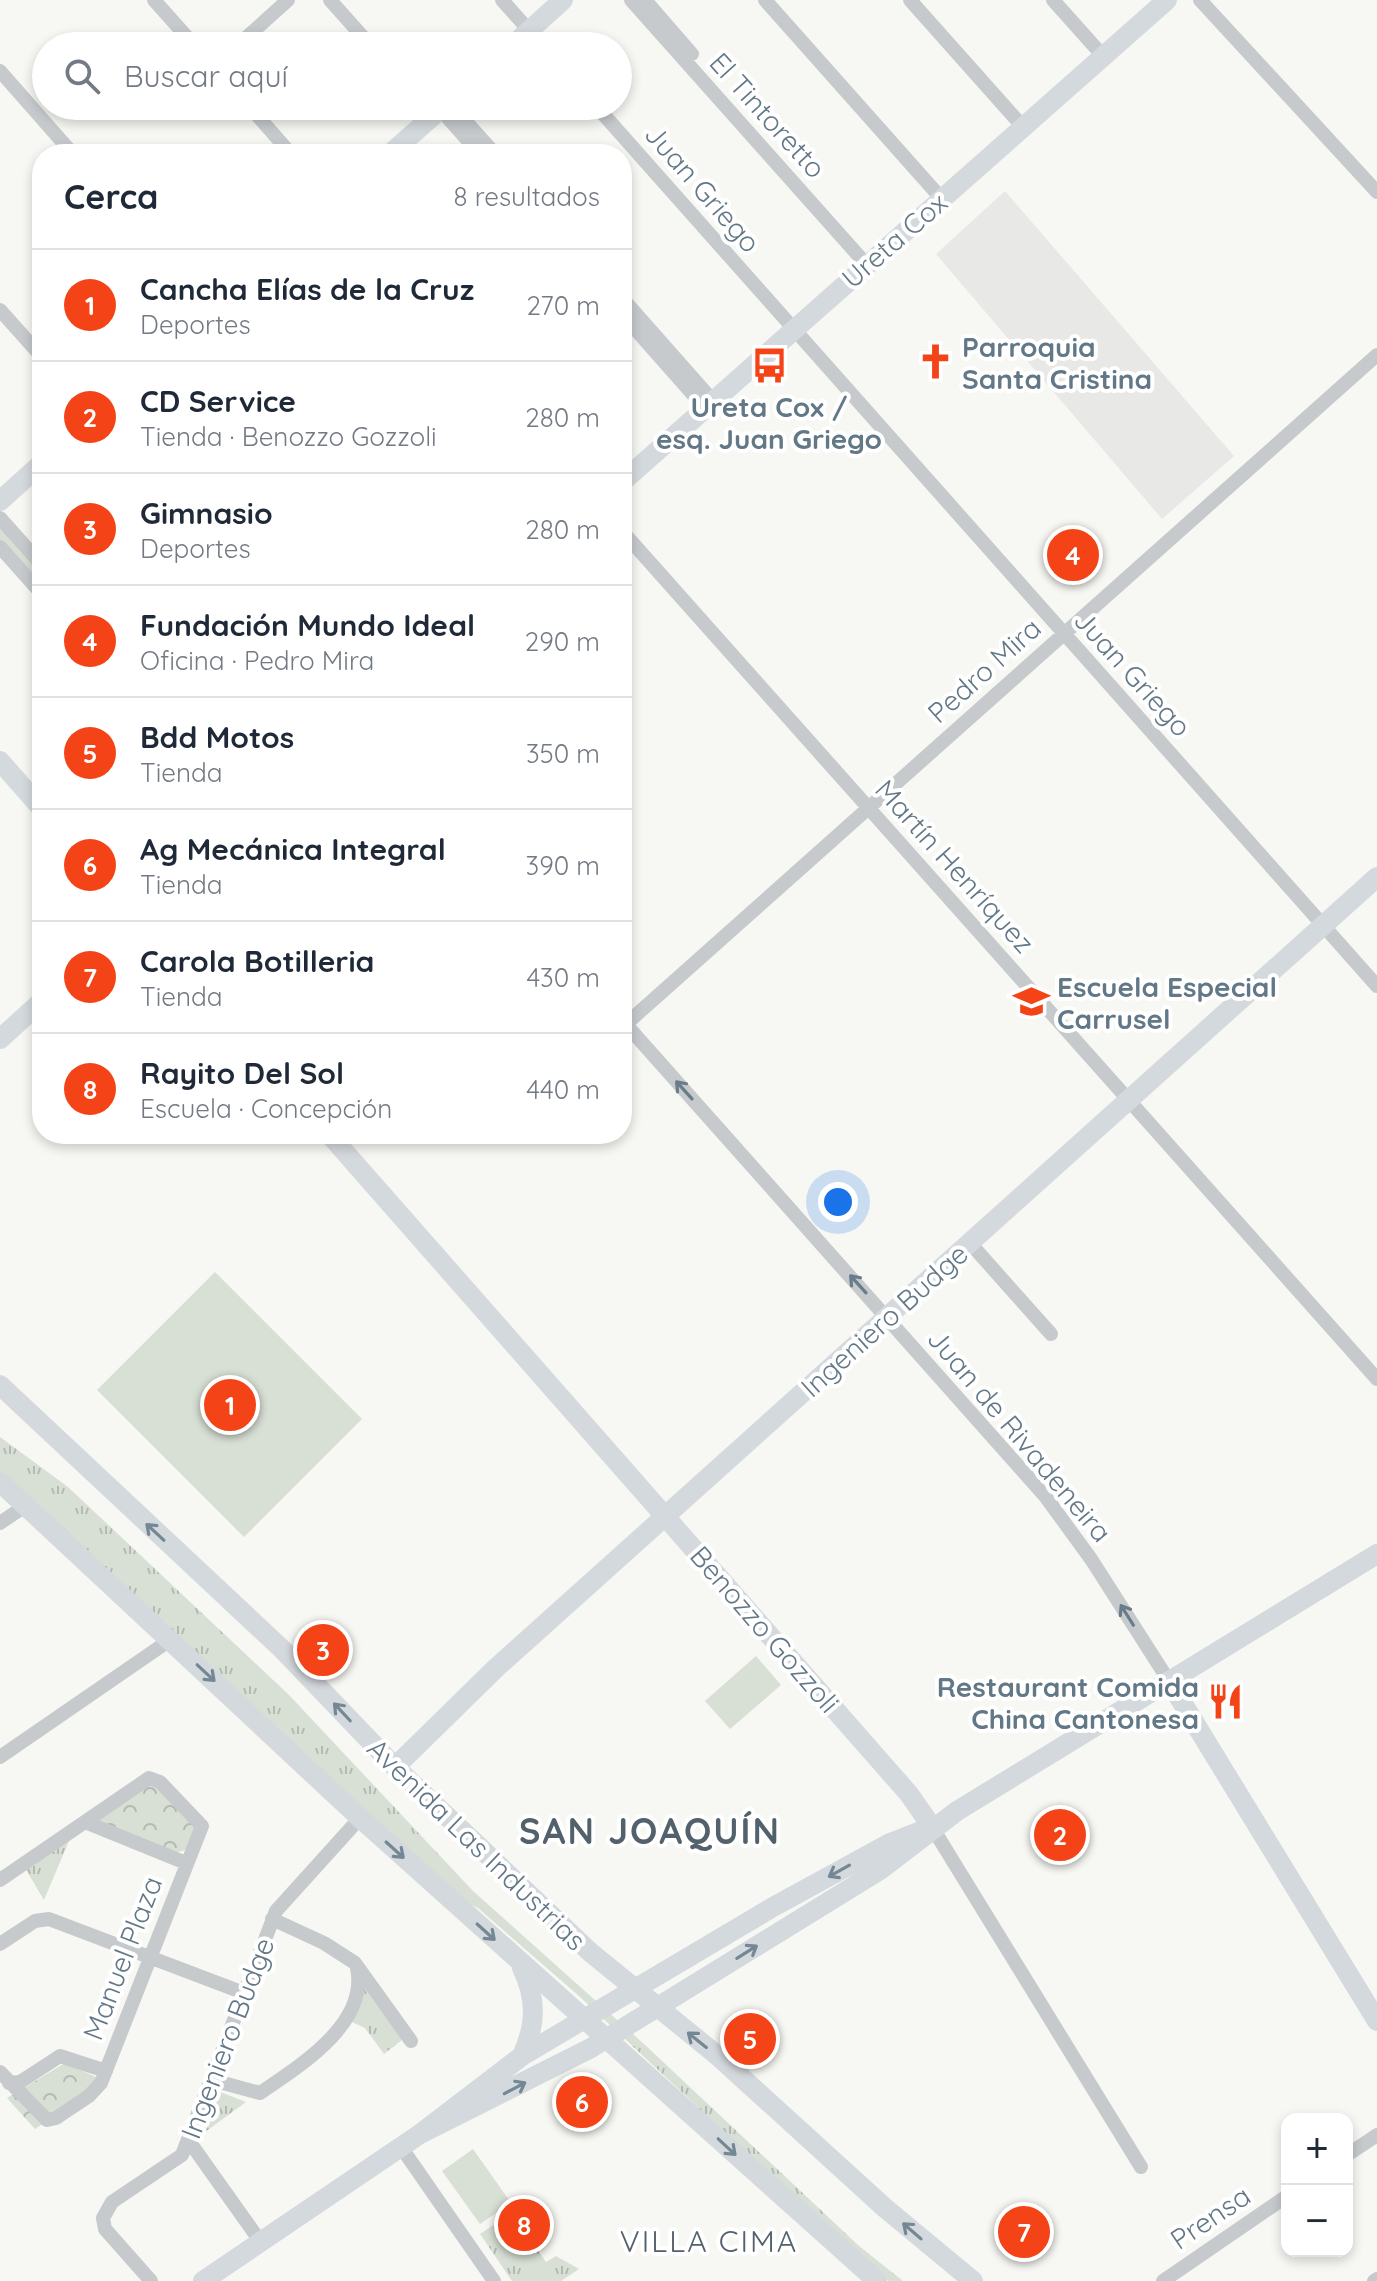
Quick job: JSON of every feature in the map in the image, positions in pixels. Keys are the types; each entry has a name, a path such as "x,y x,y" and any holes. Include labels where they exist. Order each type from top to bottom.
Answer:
{"main road":[{"path":"540,32 563,0"},
{"name":"Ureta Cox","path":"632,466 709,404 1167,0"},
{"path":"401,144 427,120"},
{"path":"0,501 32,472"},
{"path":"0,761 32,798"},
{"name":"Ingeniero Budge","path":"395,1767 463,1699 1377,877"},
{"path":"0,1039 32,1010"},
{"name":"Benozzo Gozzoli","path":"338,1144 909,1794 932,1827"},
{"name":"Avenida Las Industrias","path":"0,1385 283,1650 395,1767 633,1989 726,2063 885,2208 973,2281"},
{"name":"Avenida Las Industrias","path":"0,1482 360,1818 877,2281"},
{"path":"203,2281 420,2134 522,2056 855,1862 932,1827 1377,1554"},
{"path":"1169,1681 1377,2021"},
{"path":"420,2134 608,2038 880,1870 932,1827"},
{"path":"519,1961 530,1987 534,2011 522,2056"}],"street":[{"path":"154,0 183,32"},
{"path":"253,32 288,0"},
{"path":"330,0 359,32"},
{"path":"502,0 531,32"},
{"name":"El Tintoretto","path":"631,0 870,261"},
{"name":"El Tintoretto","path":"645,0 870,261"},
{"path":"765,0 941,198"},
{"path":"910,0 1023,127"},
{"path":"1053,0 1103,56"},
{"path":"1200,0 1377,192"},
{"path":"0,71 32,107"},
{"path":"43,120 64,144"},
{"path":"261,120 282,144"},
{"path":"449,120 471,144"},
{"path":"453,120 483,144"},
{"name":"Juan Griego","path":"608,120 630,144"},
{"name":"Juan Griego","path":"632,147 1323,926 1375,980"},
{"path":"0,310 32,346"},
{"path":"632,310 709,404"},
{"path":"632,324 709,404"},
{"name":"Pedro Mira","path":"632,1015 1377,355"},
{"path":"0,518 32,554"},
{"name":"Martín Henríquez","path":"632,542 1377,1379"},
{"path":"0,547 32,583"},
{"name":"Juan de Rivadeneira","path":"632,1031 1063,1518 1169,1681"},
{"path":"970,1243 1051,1334"},
{"path":"0,1523 25,1506"},
{"path":"0,1757 170,1640"},
{"name":"Manuel Plaza","path":"4,2078 42,2118 51,2120 95,2092 202,1826 152,1778 85,1822"},
{"name":"Ingeniero Budge","path":"151,2281 108,2233 103,2218 112,2202 175,2162 189,2141 272,1919 285,1897 360,1818"},
{"path":"0,1880 85,1822"},
{"name":"Manuel Plaza","path":"85,1822 186,1863"},
{"name":"Benozzo Gozzoli","path":"932,1827 1141,2167"},
{"path":"0,1944 35,1921 49,1919 244,1993"},
{"path":"272,1919 324,1943 357,1968 411,2041"},
{"path":"212,2080 260,2093 324,2047 339,2030 350,2007 357,1968"},
{"name":"Manuel Plaza","path":"4,2078 20,2082 60,2056 106,2071"},
{"path":"1353,2151 1377,2135"},
{"path":"189,2141 260,2241"},
{"path":"401,2147 494,2281"},
{"name":"Prensa","path":"1163,2281 1281,2200"}],"shaded area":[{"path":"1005,191 1234,456 1162,519 936,254"}],"green space":[{"path":"0,526 32,561 32,575 0,540"},
{"path":"215,1272 362,1419 244,1537 97,1390"},
{"path":"0,1437 68,1487 289,1695 473,1891 644,2044 859,2246 903,2281 889,2281 855,2254 579,1996 478,1908 458,1898 0,1474"},
{"path":"756,1656 781,1685 730,1729 705,1701"},
{"path":"146,1785 155,1787 196,1825 185,1850 176,1853 99,1823 98,1819"},
{"path":"71,1836 44,1900 25,1868"},
{"path":"364,1988 402,2040 384,2054 365,2028 352,2022"},
{"path":"65,2063 98,2078 91,2092 35,2129 7,2098"},
{"path":"220,2092 246,2102 205,2132"},
{"path":"473,2149 511,2203 480,2224 442,2171"},
{"path":"512,2213 546,2262 556,2256 579,2269 561,2281 512,2281 480,2234"}],"place":[{"name":"Parroquia Santa Cristina","path":"936,362"},
{"name":"Ureta Cox / esq. Juan Griego","path":"769,366"},
{"name":"Fundación Mundo Ideal","path":"1073,555"},
{"name":"Escuela Especial Carrusel","path":"1031,1002"},
{"name":"Cancha Elías de la Cruz","path":"230,1405"},
{"name":"Gimnasio","path":"323,1650"},
{"name":"Restaurant Comida China Cantonesa","path":"1225,1702"},
{"name":"CD Service","path":"1060,1835"},
{"name":"Bdd Motos","path":"750,2039"},
{"name":"Ag Mecánica Integral","path":"582,2102"},
{"name":"Rayito Del Sol","path":"524,2225"},
{"name":"Carola Botilleria","path":"1024,2232"}],"district":[{"name":"SAN JOAQUÍN","path":"650,1830"},
{"name":"VILLA CIMA","path":"709,2241"}]}
